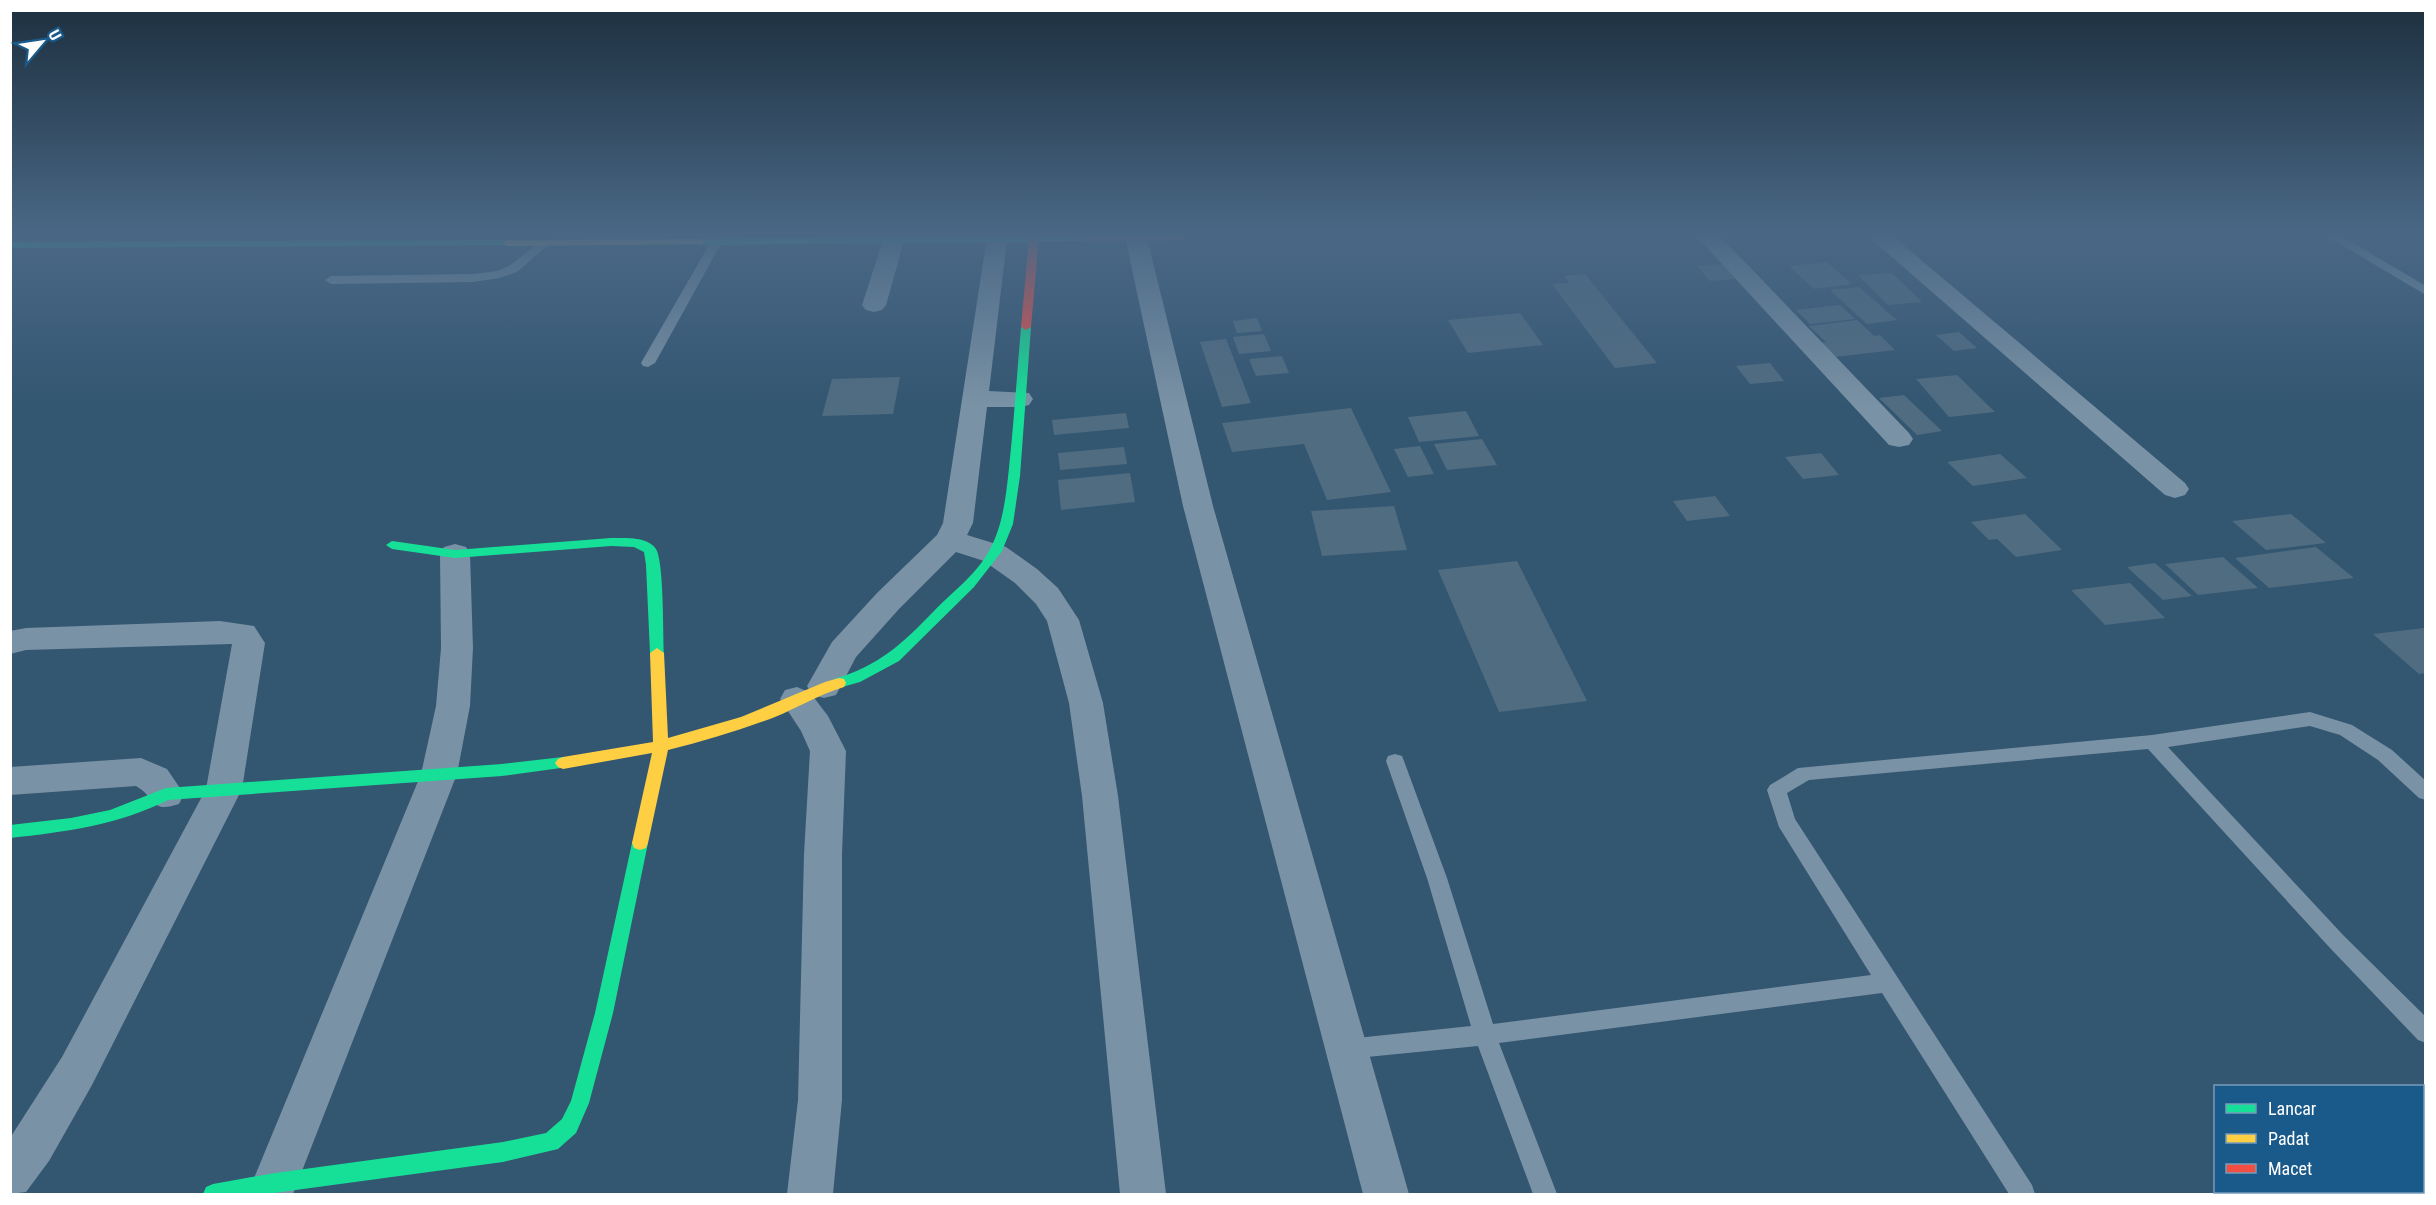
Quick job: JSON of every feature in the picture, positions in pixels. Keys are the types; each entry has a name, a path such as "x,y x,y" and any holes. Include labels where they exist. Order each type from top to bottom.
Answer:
{"main road":[{"path":"10,832 108,819 148,806 166,794 502,770 602,758 661,747 773,712 810,693 861,677 884,665 910,646 995,554 1007,530 1021,420 1020,399 1029,293"},
{"path":"213,1194 551,1142 569,1126 580,1103 604,1013 661,747 653,565 650,550 636,543 611,542 455,554 392,545"}],"street":[{"path":"874,305 877,293"},
{"path":"810,1194 820,1100 823,877 828,751 816,725 810,693 853,639 950,540 958,523 989,293"},
{"path":"1149,293 1198,506 1386,1194"},
{"path":"1761,293 1899,439"},
{"path":"1946,293 2175,489"},
{"path":"976,399 1020,399"},
{"path":"950,540 995,554 1033,582 1064,620 1086,703 1100,796 1143,1194"},
{"path":"275,1183 439,774 453,706 457,648 455,554"},
{"path":"10,643 26,639 220,632 243,634 249,644 224,789 77,1071 33,1145 10,1176"},
{"path":"10,781 141,772 154,779 166,794"}],"lane":[{"path":"648,363 687,293"},
{"path":"2023,1194 1786,821 1777,790 1805,772 2152,742 2310,719 2346,730 2385,755 2426,793"},
{"path":"2152,742 2337,942 2426,1033"},
{"path":"1395,761 1437,878 1485,1035 1545,1194"},
{"path":"1346,1049 1485,1035 1887,983"}],"building":[{"path":"1559,293 1601,293 1657,363 1615,368"},
{"path":"1834,293 1866,293 1897,320 1867,324"},
{"path":"1876,293 1913,293 1922,302 1888,305"},
{"path":"1840,305 1855,319 1810,324 1796,310"},
{"path":"1520,313 1543,345 1468,353 1448,320"},
{"path":"1257,318 1262,331 1237,333 1233,321"},
{"path":"1857,320 1874,336 1880,335 1895,350 1834,357 1819,343 1826,342 1809,326"},
{"path":"1959,332 1977,348 1954,351 1936,335"},
{"path":"1264,334 1271,351 1239,354 1233,337"},
{"path":"1226,339 1251,403 1222,407 1200,342"},
{"path":"1282,356 1289,373 1256,376 1249,359"},
{"path":"1770,363 1784,381 1750,384 1736,366"},
{"path":"1957,375 1995,412 1949,417 1916,379"},
{"path":"900,377 893,414 822,416 832,379"},
{"path":"1904,395 1942,431 1917,435 1879,398"},
{"path":"1351,408 1391,492 1327,500 1304,444 1232,452 1222,423"},
{"path":"1466,411 1479,436 1419,442 1408,417"},
{"path":"1126,413 1129,428 1054,435 1052,420"},
{"path":"1482,439 1497,465 1447,470 1434,444"},
{"path":"1420,446 1434,474 1408,477 1394,449"},
{"path":"1124,447 1127,464 1060,470 1058,453"},
{"path":"1821,453 1839,475 1803,479 1785,457"},
{"path":"2000,454 2027,478 1973,486 1947,462"},
{"path":"1130,473 1135,502 1061,510 1058,480"},
{"path":"1715,496 1730,516 1687,521 1673,501"},
{"path":"1394,506 1407,550 1322,556 1311,511"},
{"path":"2025,514 2062,550 2016,557 1997,539 1989,540 1971,522"},
{"path":"2291,514 2326,543 2266,550 2232,521"},
{"path":"2316,547 2354,578 2269,588 2235,558"},
{"path":"2223,557 2258,588 2198,595 2165,564"},
{"path":"1517,561 1587,701 1499,712 1438,570"},
{"path":"2155,563 2192,596 2163,600 2127,567"},
{"path":"2130,583 2165,618 2105,625 2071,590"},
{"path":"2424,628 2426,673 2419,674 2373,634"}],"traffic: fast":[{"path":"839,683 869,672 905,648 978,575 996,551 1006,524 1014,476 1026,327"},
{"path":"392,545 455,554 611,542 636,543 650,550 653,565 657,653"},
{"path":"10,832 90,821 129,810 166,794 502,770 563,763"},
{"path":"213,1194 275,1183 503,1152 551,1142 569,1126 580,1103 604,1013 640,843"}],"traffic: slow":[{"path":"640,843 661,747 657,653"},
{"path":"563,763 643,750 721,730 772,712 821,688 839,683"}],"traffic: jam":[{"path":"1026,327 1029,293"}]}
